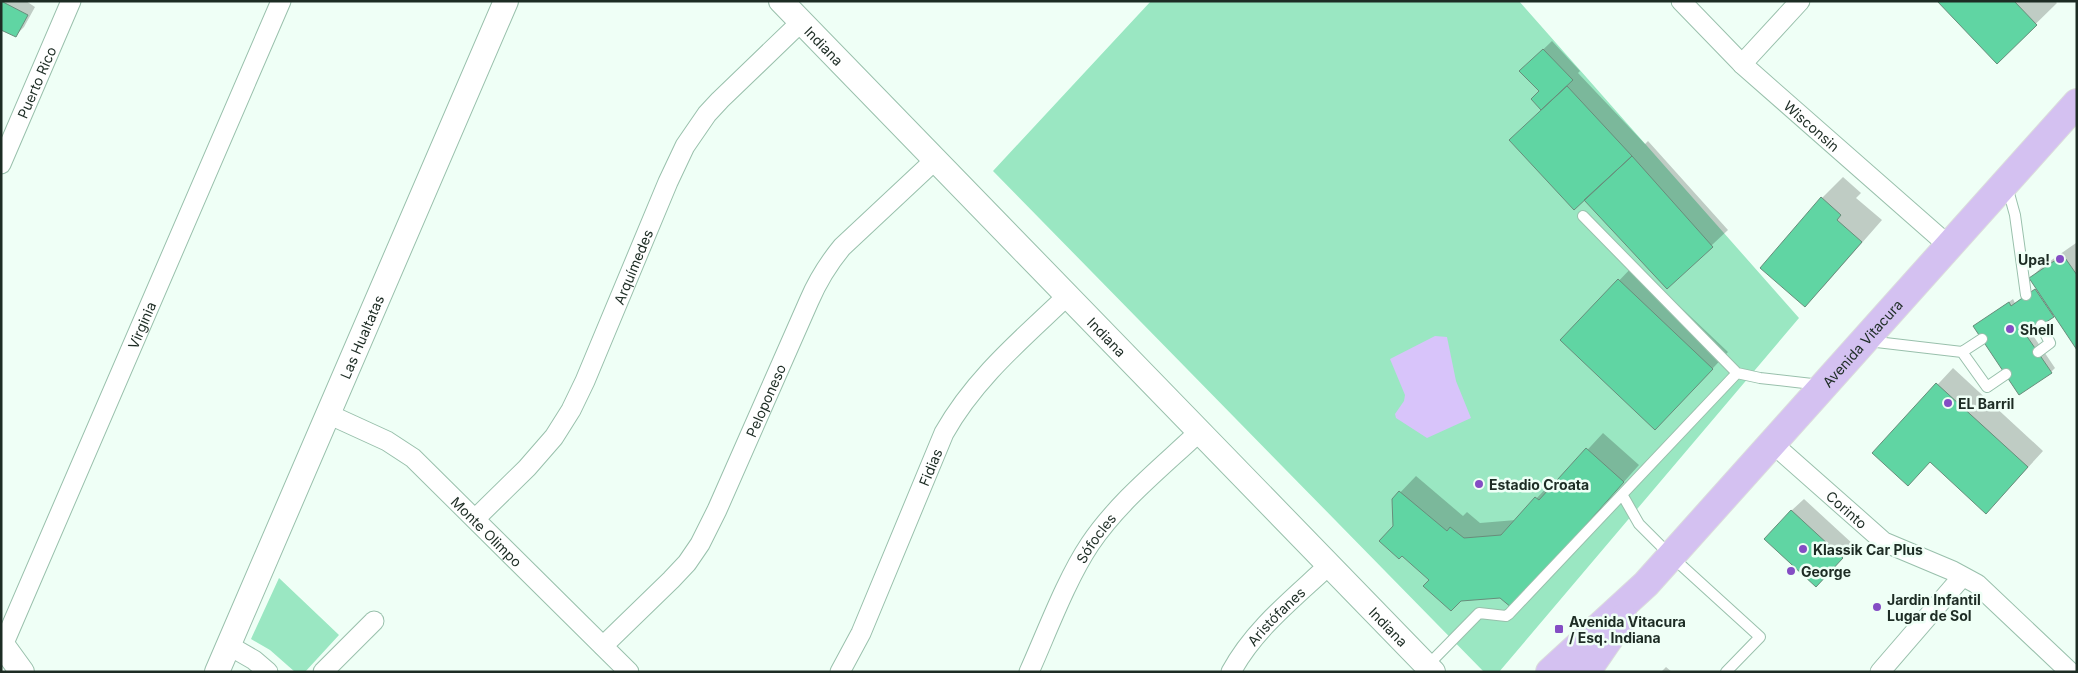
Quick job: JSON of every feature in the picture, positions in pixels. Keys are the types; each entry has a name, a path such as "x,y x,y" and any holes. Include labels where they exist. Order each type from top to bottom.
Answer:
{"main road":[{"name":"Avenida Vitacura","path":"1550,672 1646,584 2077,103"},
{"name":"Avenida Vitacura","path":"1586,672 1646,584"}],"street":[{"name":"Puerto Rico","path":"1,164 71,1"},
{"name":"Virginia","path":"2,646 281,1"},
{"name":"Las Hualtatas","path":"217,672 506,1"},
{"name":"Indiana","path":"781,1 1430,669"},
{"name":"Wisconsin","path":"1680,1 1742,64 1949,246"},
{"path":"1742,64 1800,1"},
{"name":"Arquímedes","path":"475,519 532,463 554,437 571,410 585,381 668,182 695,131 720,100 801,22"},
{"name":"Peloponeso","path":"603,646 687,563 710,528 809,300 830,262 842,247 935,160"},
{"name":"Fidias","path":"840,672 861,633 944,433 958,408 990,369 1067,296"},
{"name":"Monte Olimpo","path":"328,414 387,441 407,454 629,672"},
{"name":"Sófocles","path":"1028,672 1078,565 1090,545 1123,504 1199,432"},
{"name":"Corinto","path":"1772,443 1884,542 1977,584 2070,672"},
{"name":"Aristófanes","path":"1230,672 1249,643 1265,625 1329,565"},
{"path":"1880,672 1962,577"},
{"path":"323,672 374,621"},
{"path":"228,645 254,660 268,672"},
{"path":"2,646 22,672"}],"lane":[{"path":"2006,182 2015,215 2025,293"},
{"path":"1583,216 1738,373 1760,378 1824,385"},
{"path":"2038,352 2050,343 2041,325"},
{"path":"1864,340 1962,352 1982,339"},
{"path":"1962,352 1987,387 2006,374"},
{"path":"1430,669 1479,613 1506,616 1509,614 1738,373"},
{"path":"1623,496 1639,524 1671,556 1760,637 1726,672"}],"green space":[{"name":"Estadio Croata","path":"1151,1 1519,1 1799,318 1499,672 1484,672 993,171"},
{"path":"279,578 339,635 305,672 295,672 270,650 251,639"}],"shaded area":[{"path":"1435,336 1447,337 1456,381 1471,418 1427,438 1396,418 1395,414 1404,401 1405,395 1390,359"}],"building":[{"path":"1,1 28,15 16,37 1,30"},
{"path":"1937,1 2014,1 2037,25 1997,64"},
{"path":"1543,49 1573,80 1541,110 1531,99 1539,91 1519,71"},
{"path":"1567,86 1632,156 1574,210 1509,140"},
{"path":"1632,156 1713,247 1667,289 1584,200"},
{"path":"1821,197 1841,215 1837,220 1862,242 1805,307 1760,268"},
{"path":"2063,255 2077,275 2077,350 2029,278"},
{"path":"1618,279 1713,369 1655,430 1560,340"},
{"path":"2035,289 2054,317 2026,335 2052,373 2019,395 1973,326 2009,302 2011,306"},
{"path":"1936,383 2028,467 1986,514 1930,462 1908,486 1872,453"},
{"path":"1586,448 1624,482 1512,608 1500,598 1461,601 1451,611 1423,586 1429,580 1402,556 1399,559 1379,541 1393,526 1392,499 1399,491 1447,531 1450,527 1464,538 1501,535 1535,497 1539,500"},
{"name":"Klassik Car Plus","path":"1791,510 1843,558 1816,587 1764,539"}],"place":[{"name":"Upa!","path":"2060,259"},
{"name":"Shell","path":"2010,329"},
{"name":"EL Barril","path":"1948,403"},
{"name":"Estadio Croata","path":"1479,484"},
{"name":"Klassik Car Plus","path":"1803,549"},
{"name":"George","path":"1791,571"},
{"name":"Jardin Infantil Lugar de Sol","path":"1877,607"},
{"name":"Avenida Vitacura / Esq. Indiana","path":"1559,629"}]}
